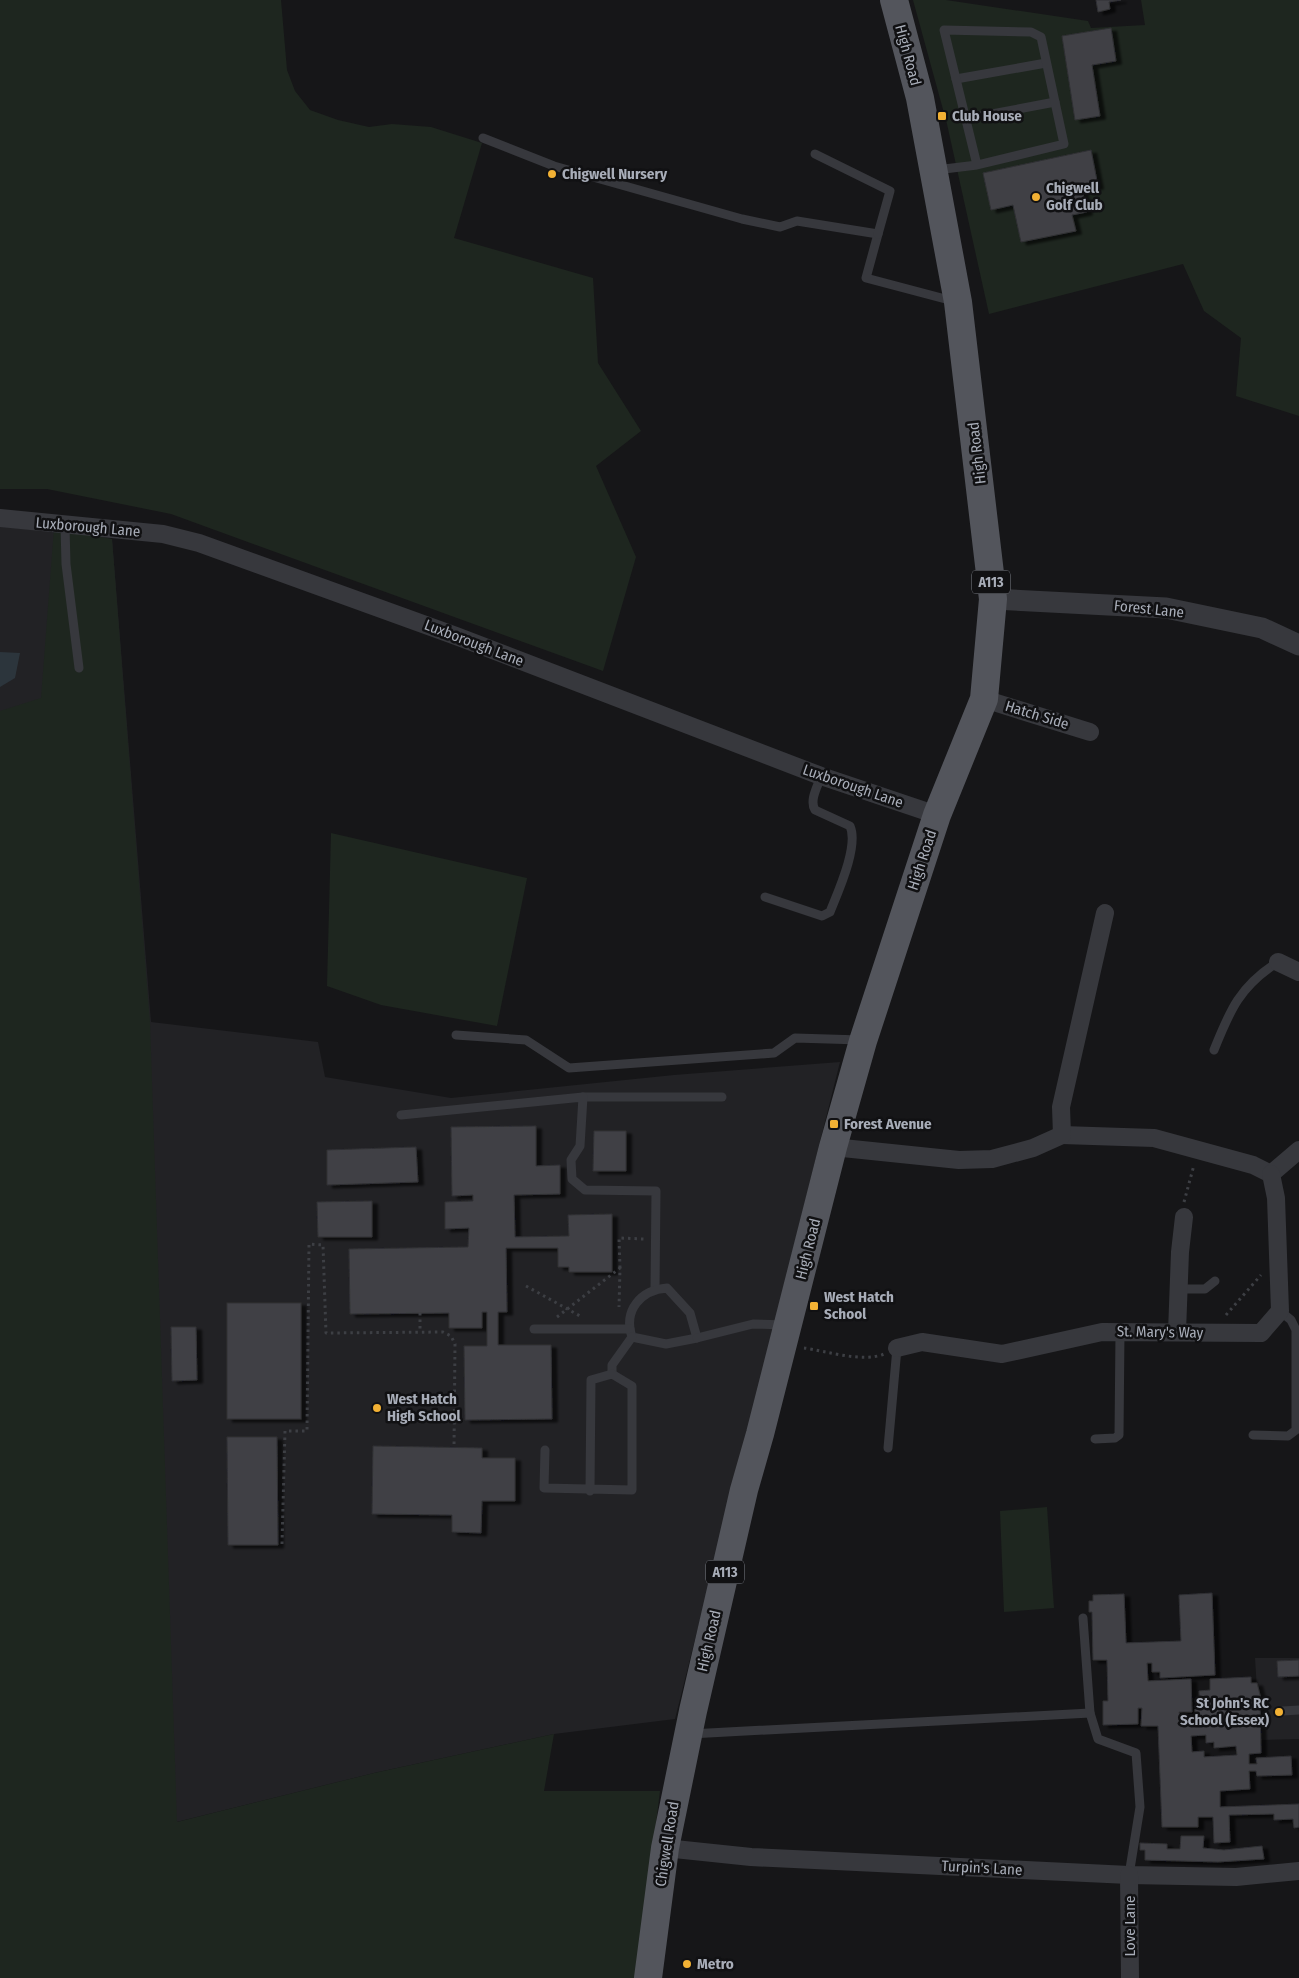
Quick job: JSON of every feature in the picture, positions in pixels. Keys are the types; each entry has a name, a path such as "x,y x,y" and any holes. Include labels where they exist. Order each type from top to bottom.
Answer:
{"main road":[{"name":"High Road","path":"690,1723 744,1490 786,1335 833,1147 863,1040 936,815 984,699 993,599 958,302 920,98 894,0"},
{"name":"Chigwell Road","path":"648,1978 665,1848 690,1723"}],"street":[{"name":"Luxborough Lane","path":"0,518 66,526 163,534 200,543 456,636 821,776 936,815"},
{"name":"Forest Lane","path":"993,599 1166,608 1262,628 1299,645"},
{"name":"Hatch Side","path":"984,699 1090,732"},
{"path":"1062,1135 1061,1107 1105,913"},
{"path":"1278,962 1299,972"},
{"path":"833,1147 959,1160 992,1159 1032,1148 1062,1135 1154,1138 1252,1165 1270,1174 1276,1198 1280,1310"},
{"path":"1270,1174 1299,1150"},
{"path":"1177,1332 1180,1252 1184,1217"},
{"name":"St. Mary's Way","path":"898,1348 922,1342 1002,1354 1102,1332 1261,1333 1280,1310"},
{"name":"Turpin's Lane","path":"665,1848 750,1857 1129,1875 1236,1877 1299,1871"},
{"name":"Love Lane","path":"1129,1875 1130,1978"}],"lane":[{"path":"933,171 976,165 1064,144 1041,37 1031,32 944,30 976,165"},
{"path":"956,79 1046,63"},
{"path":"965,119 1055,102"},
{"path":"483,138 554,166 742,219 780,227 797,220 878,234"},
{"path":"815,154 890,191 866,278 958,302"},
{"path":"66,526 66,564 78,668"},
{"path":"765,897 822,916 830,912 851,852 853,837 850,826 815,810 813,798 821,776"},
{"path":"1214,1050 1231,1007 1243,990 1259,974 1278,962"},
{"path":"456,1035 526,1040 569,1068 774,1053 795,1038 863,1040"},
{"path":"401,1115 582,1097 722,1096"},
{"path":"582,1097 580,1146 571,1160 572,1178 585,1190 656,1190 655,1289"},
{"path":"1178,1290 1205,1289 1215,1281"},
{"path":"612,1374 612,1366 631,1333 629,1318 632,1308 645,1293 655,1289 667,1288 690,1313 697,1338"},
{"path":"1253,1435 1288,1436 1296,1430 1296,1330 1291,1320 1280,1310"},
{"path":"537,1329 615,1329 666,1344 753,1324 786,1335"},
{"path":"1095,1439 1115,1438 1119,1435 1120,1332"},
{"path":"888,1448 898,1348"},
{"path":"545,1450 544,1488 590,1491 632,1490 632,1386 612,1374 591,1380 590,1491"},
{"path":"1082,1618 1090,1713 1098,1739 1136,1753 1140,1807 1129,1875"},
{"path":"1283,1711 1299,1710"},
{"path":"690,1723 1090,1713"}],"path":[{"path":"1184,1217 1182,1212 1198,1150"},
{"path":"526,1286 566,1309 615,1329 620,1268 619,1238 656,1239"},
{"path":"282,1544 286,1431 307,1431 309,1244 323,1245 326,1332 443,1332 451,1336 455,1344 454,1448"},
{"path":"1225,1333 1225,1316 1273,1260 1278,1260"},
{"path":"537,1329 620,1268"},
{"path":"420,1313 420,1332"},
{"path":"786,1335 854,1356 877,1357 898,1348"}],"shaded area":[{"path":"0,0 281,0 287,70 295,91 310,110 338,120 369,127 392,124 431,127 482,143 454,238 593,278 598,363 641,431 596,466 636,557 603,671 171,514 47,489 0,489"},
{"name":"Chigwell Golf Club","path":"913,0 946,0 1088,21 1091,28 1145,25 1141,0 1299,0 1299,416 1236,396 1241,338 1204,311 1183,264 989,314 947,124"},
{"name":"West Hatch High School","path":"0,526 112,539 151,1022 318,1042 325,1077 451,1098 674,1075 840,1062 675,1719 554,1734 374,1773 0,1866"},
{"path":"54,528 112,539 150,1022 177,1822 374,1773 554,1734 544,1791 660,1791 637,1978 0,1978 0,711 41,698"},
{"path":"0,652 20,653 15,678 0,687"},
{"path":"331,833 527,878 497,1026 381,1005 327,986"},
{"path":"1047,1507 1054,1608 1004,1612 1000,1511"},
{"name":"St John's RC School (Essex)","path":"1255,1658 1299,1658 1299,1739 1260,1740"}],"building":[{"path":"1096,0 1121,0 1109,2 1110,9 1098,12"},
{"path":"1111,28 1116,61 1092,65 1100,116 1075,120 1062,36"},
{"name":"Chigwell Golf Club","path":"1091,150 1098,186 1082,189 1087,212 1072,215 1076,231 1021,242 1013,205 991,210 983,173"},
{"path":"536,1126 536,1166 560,1165 560,1194 514,1195 515,1237 569,1236 568,1215 612,1214 612,1272 569,1272 569,1267 558,1267 558,1248 506,1248 507,1312 498,1312 498,1345 551,1345 552,1419 465,1420 464,1346 487,1346 487,1312 482,1312 482,1328 449,1328 449,1313 350,1314 349,1249 468,1247 469,1228 445,1229 445,1202 473,1201 473,1195 452,1196 451,1127"},
{"path":"594,1131 626,1131 626,1171 593,1171"},
{"path":"416,1147 418,1182 327,1185 327,1150"},
{"path":"372,1201 372,1237 318,1237 317,1202"},
{"path":"227,1303 301,1303 301,1419 227,1419"},
{"path":"171,1327 196,1327 197,1380 172,1381"},
{"path":"227,1437 277,1437 278,1545 228,1545"},
{"path":"373,1446 482,1448 482,1458 515,1458 515,1501 482,1501 481,1533 452,1532 452,1515 372,1514"},
{"path":"1212,1593 1215,1675 1160,1678 1160,1672 1152,1672 1152,1663 1147,1663 1148,1681 1191,1679 1192,1712 1179,1712 1180,1716 1195,1715 1195,1709 1200,1709 1199,1691 1210,1690 1210,1679 1251,1677 1251,1683 1257,1683 1262,1703 1260,1704 1261,1753 1249,1754 1249,1764 1257,1764 1256,1758 1291,1756 1292,1775 1257,1776 1256,1771 1249,1771 1250,1789 1220,1791 1220,1807 1299,1804 1299,1827 1294,1828 1293,1819 1274,1820 1274,1814 1229,1815 1230,1842 1214,1843 1213,1817 1198,1817 1198,1827 1162,1827 1158,1726 1141,1726 1142,1708 1138,1708 1138,1724 1103,1725 1103,1701 1108,1701 1107,1660 1093,1660 1092,1612 1089,1612 1089,1601 1093,1601 1093,1595 1124,1594 1126,1643 1181,1641 1179,1595","holes":["1206,1735 1206,1743 1214,1742 1214,1748 1236,1746 1237,1755 1204,1757 1204,1751 1192,1752 1191,1736"]},
{"path":"1299,1660 1299,1676 1278,1677 1277,1661"},
{"path":"1181,1836 1204,1836 1203,1848 1224,1850 1262,1846 1264,1859 1218,1862 1145,1860 1145,1850 1140,1850 1140,1843 1167,1844 1167,1849 1180,1849"}],"place":[{"name":"Club House","path":"942,116"},
{"name":"Chigwell Nursery","path":"552,174"},
{"name":"Chigwell Golf Club","path":"1036,197"},
{"name":"Forest Avenue","path":"834,1124"},
{"name":"West Hatch School","path":"814,1306"},
{"name":"West Hatch High School","path":"377,1408"},
{"name":"St John's RC School (Essex)","path":"1279,1712"},
{"name":"Metro","path":"687,1964"}]}
